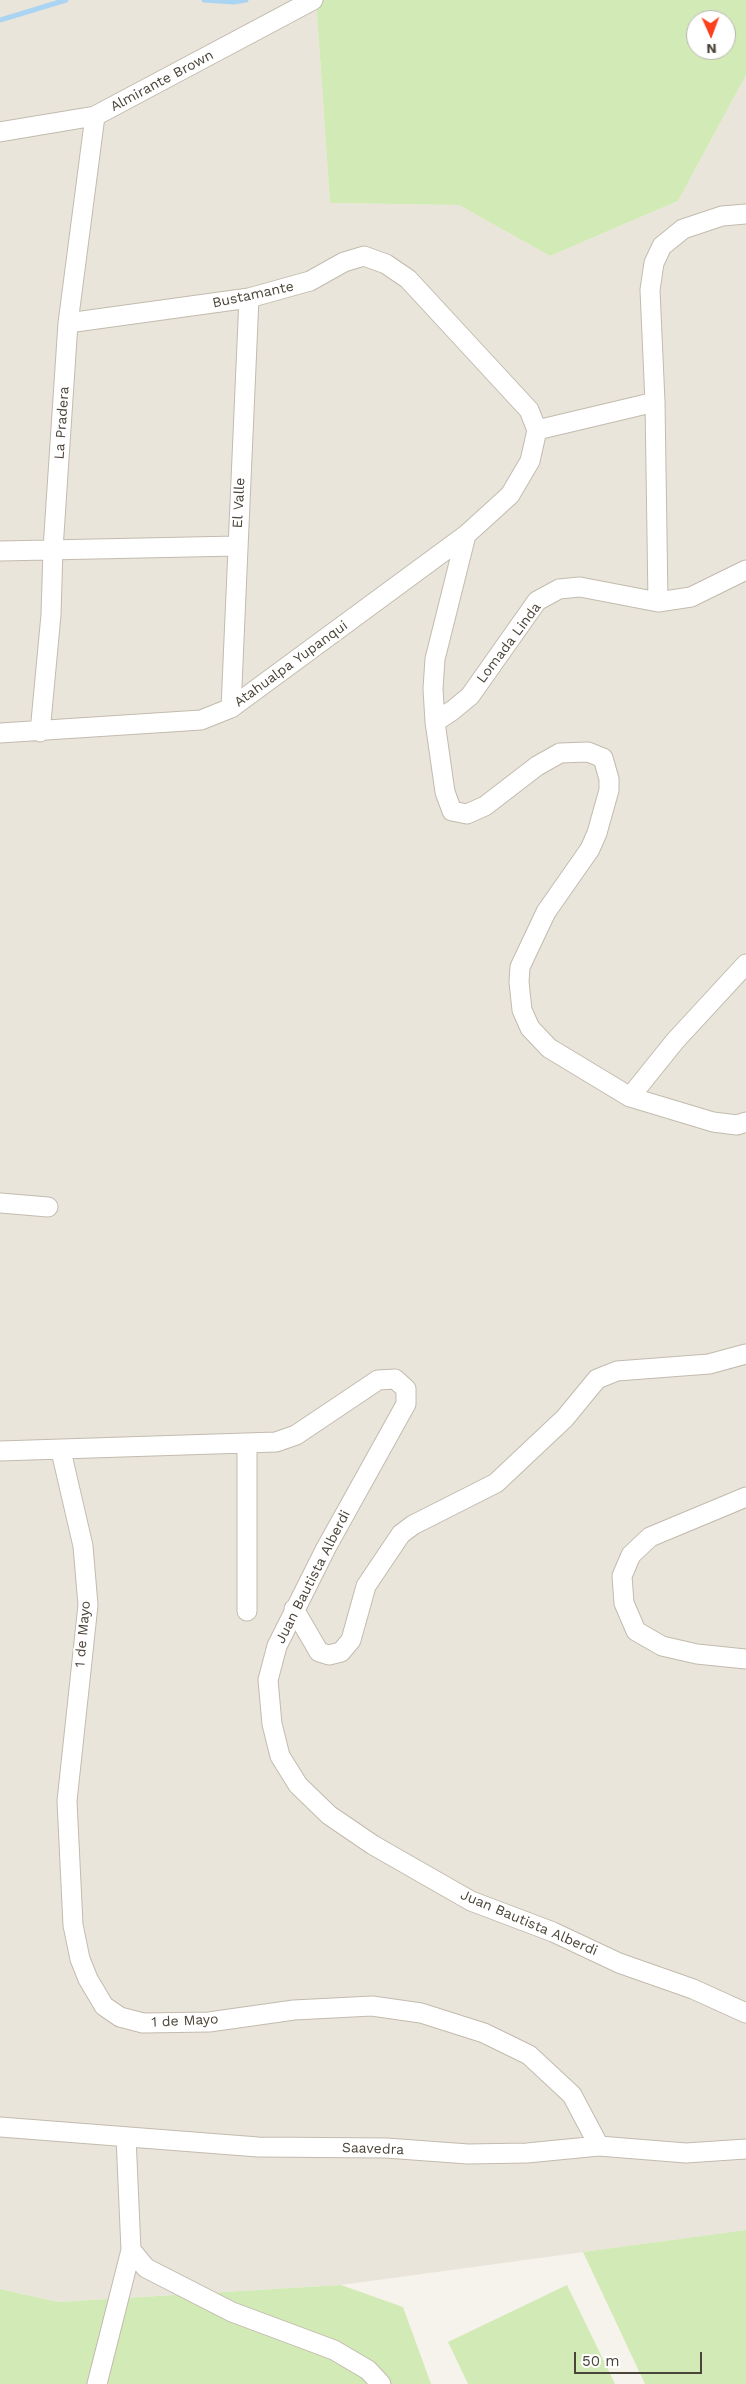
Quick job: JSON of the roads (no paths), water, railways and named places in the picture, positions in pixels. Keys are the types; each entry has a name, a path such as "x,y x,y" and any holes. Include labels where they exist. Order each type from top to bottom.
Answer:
{"street":[{"name":"Almirante Brown","path":"0,132 95,116 313,0"},
{"name":"La Pradera","path":"40,732 51,614 53,549 68,323 95,116"},
{"path":"658,602 655,402 650,290 654,263 662,246 683,229 722,216 746,214"},
{"name":"Bustamante","path":"68,323 249,298 310,281 344,262 364,256 386,264 408,279 529,410 537,430"},
{"name":"El Valle","path":"231,708 236,546 249,298"},
{"path":"537,430 655,402"},
{"name":"Atahualpa Yupanqui","path":"0,733 40,732 201,720 231,708 466,535 510,495 530,461 537,430"},
{"path":"466,535 435,659 435,722 445,792 452,811 467,814 485,806 536,766 560,753 588,752 603,758 609,780 609,790 598,833 590,849 546,912 520,967 519,982 522,1010 530,1028 549,1048 630,1097 713,1122 736,1125 746,1122"},
{"path":"0,551 236,546"},
{"name":"Lomada Linda","path":"435,722 470,696 537,601 559,589 580,587 658,602 691,597 746,570"},
{"path":"630,1097 675,1041 746,964"},
{"path":"0,1203 48,1206"},
{"path":"294,1608 319,1652 329,1655 341,1652 351,1640 366,1586 401,1534 414,1525 496,1483 565,1418 597,1379 616,1371 709,1364 746,1354"},
{"name":"Juan Bautista Alberdi","path":"0,1451 61,1451 276,1442 296,1435 378,1380 394,1378 406,1389 406,1404 294,1608 277,1646 268,1680 272,1724 280,1756 298,1785 329,1815 373,1845 471,1901 553,1932 619,1963 693,1989 746,2013"},
{"path":"247,1444 247,1611"},
{"name":"1 de Mayo","path":"61,1451 83,1546 88,1605 67,1800 73,1925 80,1959 88,1979 104,2006 120,2017 143,2023 209,2022 294,2010 372,2006 421,2013 484,2033 528,2055 572,2094 599,2146"},
{"path":"746,1496 650,1537 631,1555 622,1576 624,1603 636,1630 662,1646 697,1654 746,1659"},
{"name":"Saavedra","path":"0,2127 258,2147 386,2148 468,2154 527,2153 599,2146 686,2153 746,2149"},
{"path":"97,2384 131,2250 126,2137"},
{"path":"131,2250 146,2268 232,2312 334,2350 368,2370 381,2384"}],"waterway":[{"path":"0,20 66,0"},
{"path":"204,0 234,2 246,0"}]}
